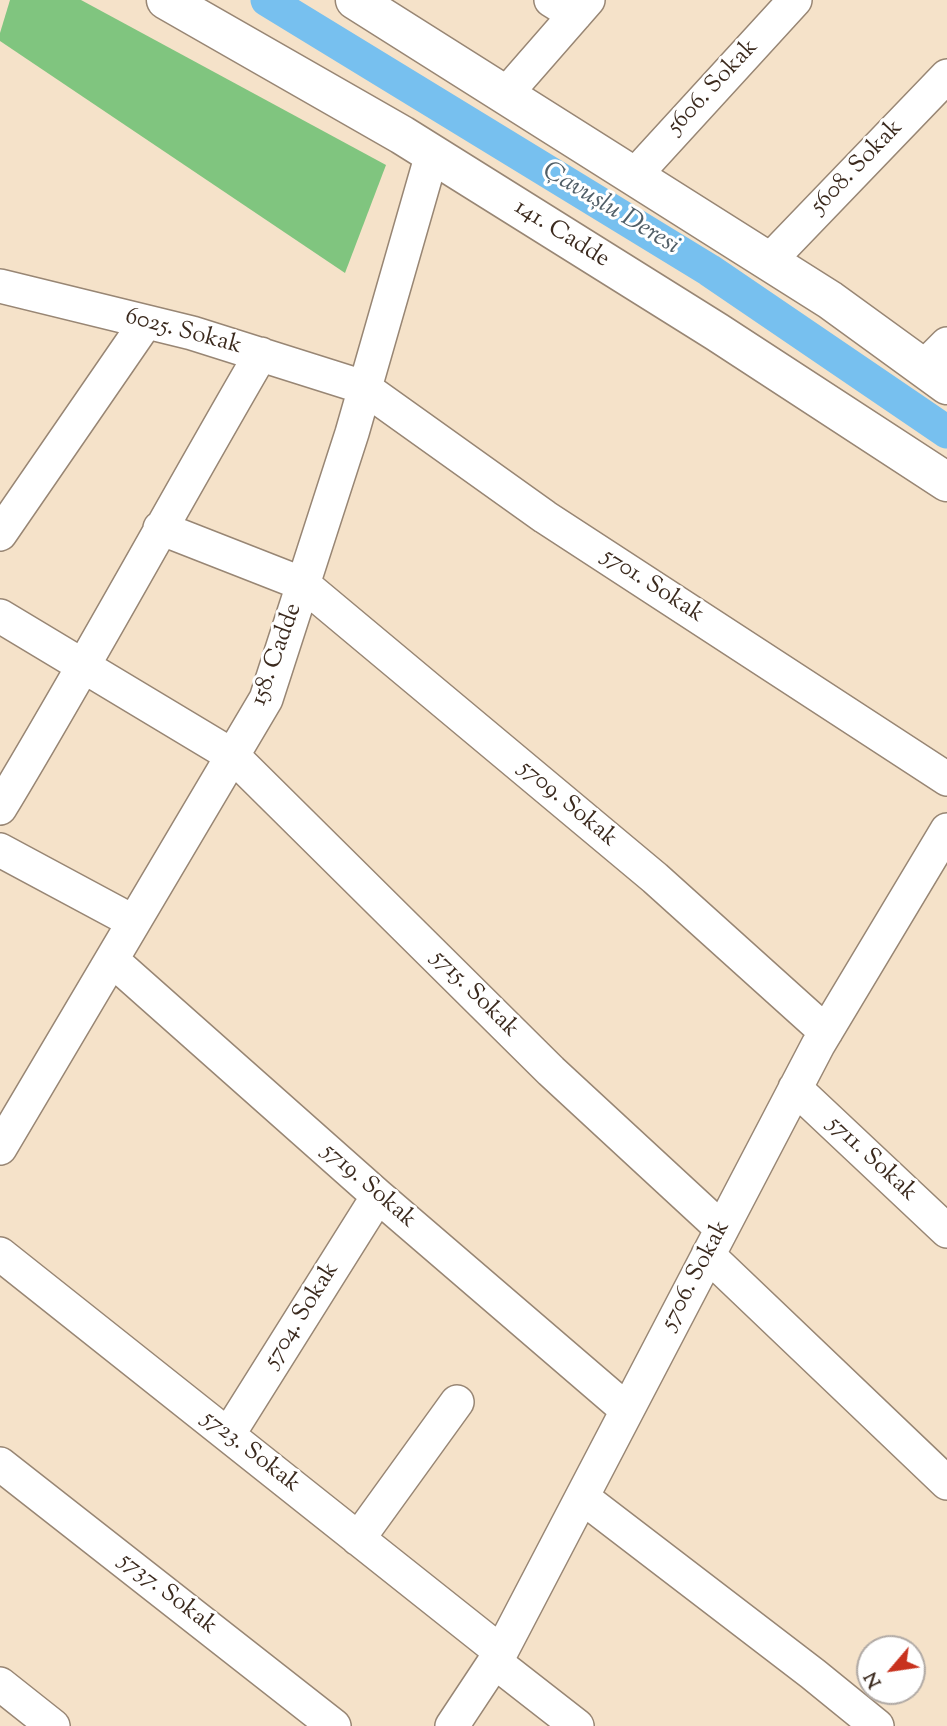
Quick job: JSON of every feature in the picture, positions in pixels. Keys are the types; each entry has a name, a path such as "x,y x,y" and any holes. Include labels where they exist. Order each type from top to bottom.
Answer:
{"street":[{"name":"141. Cadde","path":"166,0 432,154 728,340 947,482"},
{"path":"355,0 939,366"},
{"name":"5606. Sokak","path":"634,176 795,0"},
{"path":"505,95 572,5"},
{"name":"5608. Sokak","path":"769,261 947,76"},
{"name":"158. Cadde","path":"0,1148 266,699 352,433 363,387 432,154"},
{"name":"6025. Sokak","path":"0,286 192,333 363,387"},
{"path":"0,534 146,322"},
{"path":"0,808 261,355"},
{"name":"5701. Sokak","path":"363,387 545,517 947,779"},
{"name":"5709. Sokak","path":"160,528 303,584 655,878 826,1032"},
{"name":"5715. Sokak","path":"0,616 233,756 551,1071 947,1483"},
{"name":"5706. Sokak","path":"453,1726 498,1657 795,1088 947,830"},
{"path":"0,850 134,922"},
{"name":"5719. Sokak","path":"112,960 378,1196 627,1410"},
{"name":"5711. Sokak","path":"795,1088 947,1231"},
{"name":"5704. Sokak","path":"228,1435 378,1196"},
{"name":"5723. Sokak","path":"0,1254 358,1539 577,1726"},
{"path":"358,1539 457,1402"},
{"name":"5737. Sokak","path":"0,1464 334,1726"},
{"path":"582,1497 877,1726"},
{"path":"0,1684 53,1726"}],"green space":[{"path":"10,0 81,0 386,165 345,273 0,41"}],"waterway":[{"name":"Çavuşlu Deresi","path":"267,0 709,270 947,432"}]}
